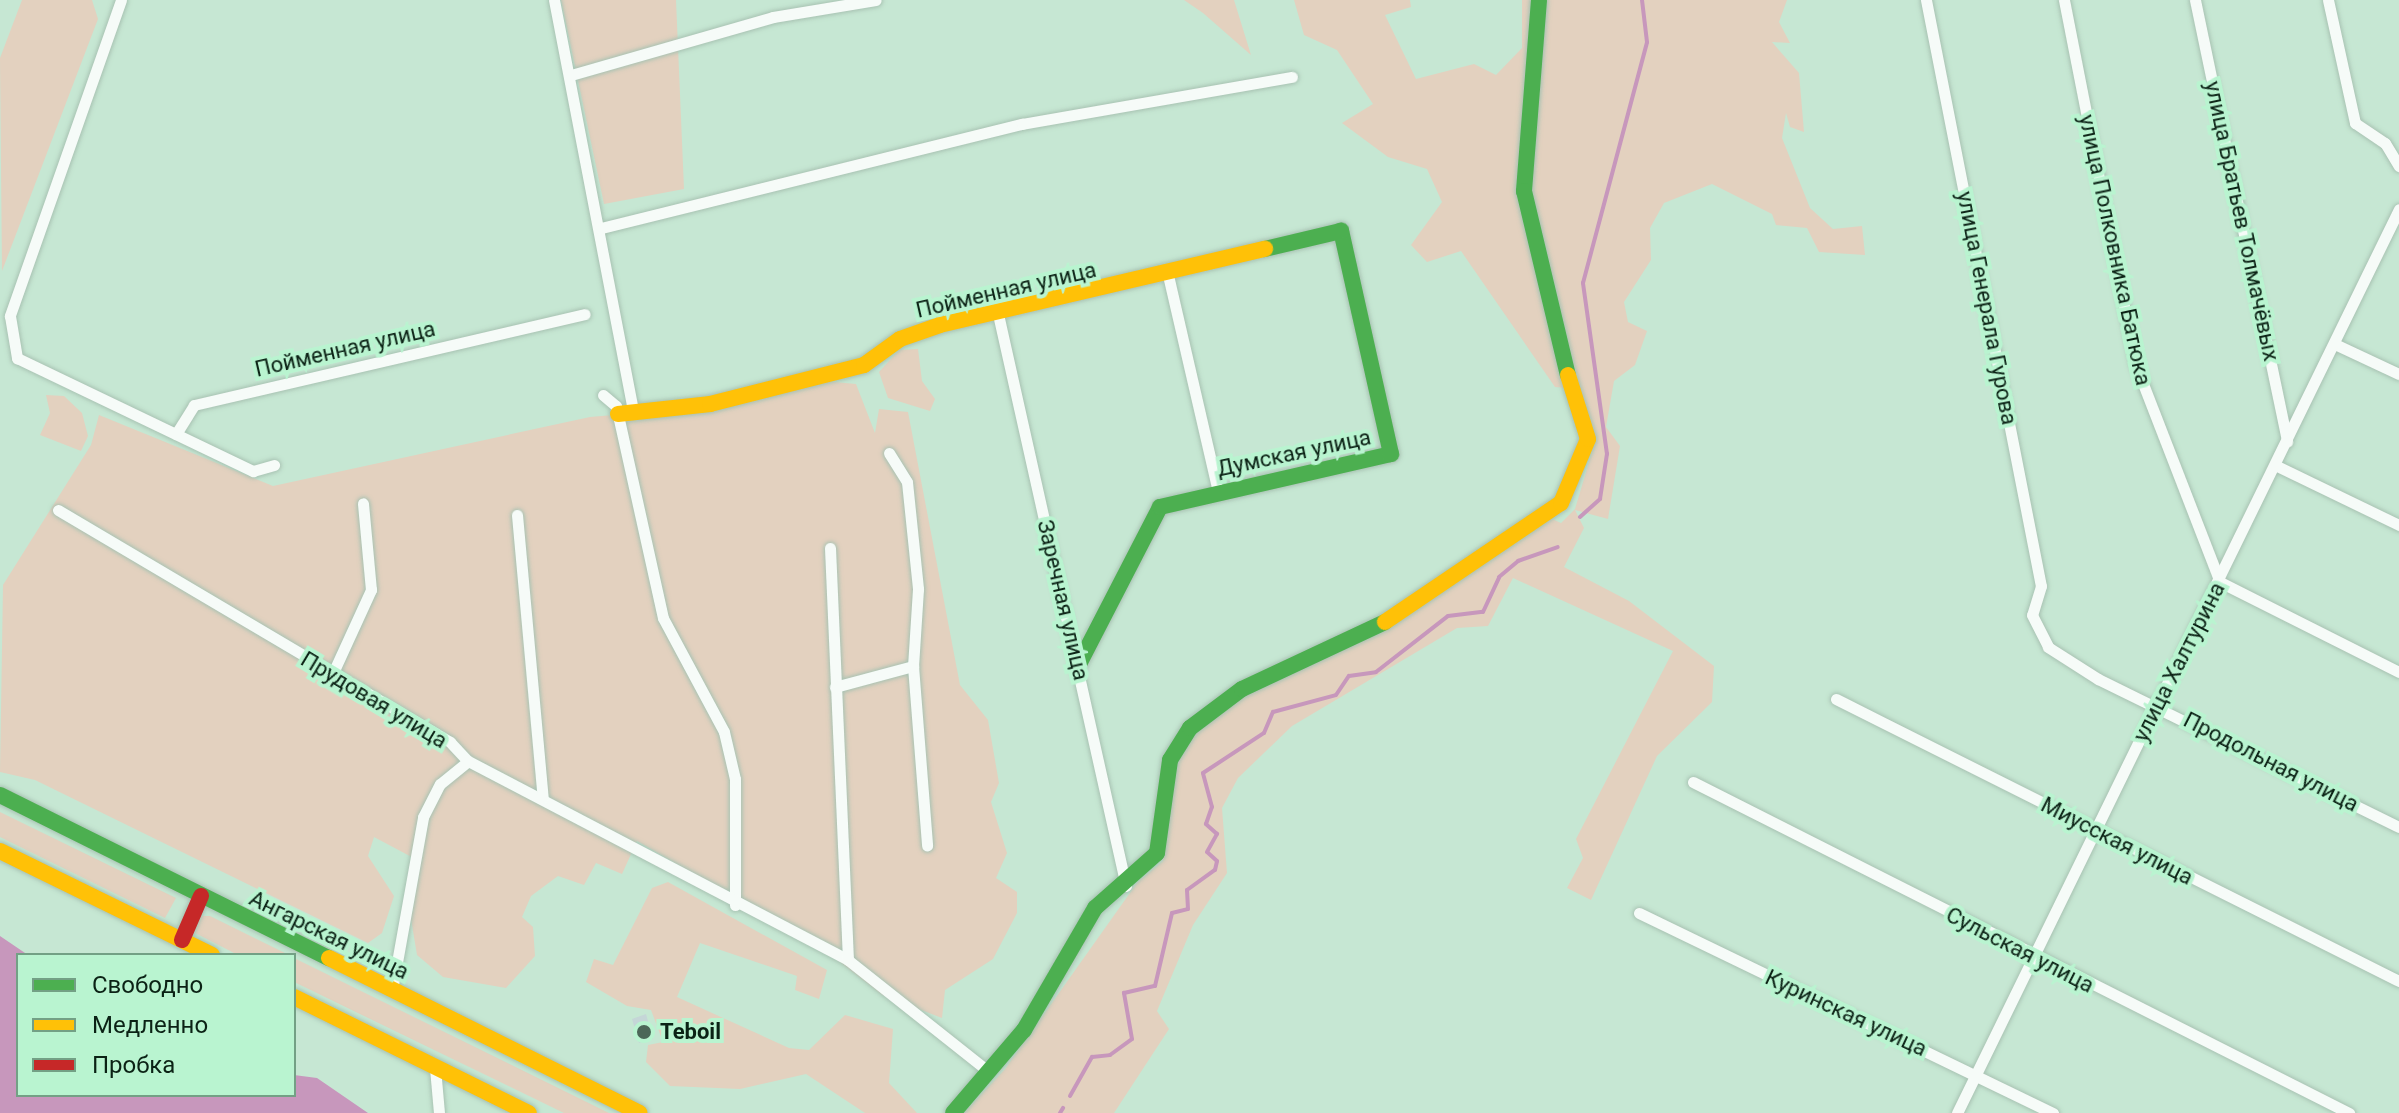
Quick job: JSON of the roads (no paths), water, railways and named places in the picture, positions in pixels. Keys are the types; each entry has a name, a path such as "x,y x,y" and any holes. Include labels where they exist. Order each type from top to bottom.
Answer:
{"street":[{"path":"121,0 10,316 17,358 253,471 274,465"},
{"path":"554,0 601,228 625,412 663,618 724,732 735,779 735,905"},
{"path":"571,75 773,17 876,0"},
{"path":"953,1113 1024,1030 1095,908 1126,886 1162,842 1178,743 1214,705 1368,634 1561,503 1588,439 1543,293 1524,191 1539,0"},
{"name":"улица Генерала Гурова","path":"1926,0 2041,586 2032,615"},
{"name":"улица Полковника Батюка","path":"2064,0 2135,363 2220,582"},
{"name":"улица Братьев Толмачёвых","path":"2195,0 2287,443"},
{"path":"2328,0 2355,123 2385,143 2399,166"},
{"path":"601,228 1022,124 1292,77"},
{"name":"улица Халтурина","path":"1957,1113 2337,345 2399,209"},
{"name":"Пойменная улица","path":"625,412 710,404 864,365 900,339 1341,231"},
{"name":"Думская улица","path":"1078,666 1160,507 1391,454 1341,231"},
{"path":"1168,275 1218,492"},
{"name":"Пойменная улица","path":"176,434 194,405 585,314"},
{"name":"Заречная улица","path":"998,314 1126,886"},
{"path":"2337,345 2399,374"},
{"path":"603,395 625,412"},
{"path":"889,453 907,482 918,589 913,666 927,845"},
{"path":"2277,466 2399,525"},
{"path":"332,675 371,590 363,503"},
{"name":"Прудовая улица","path":"58,510 332,675 450,742 468,761 543,798 735,905 848,960 988,1071"},
{"path":"517,515 543,798"},
{"path":"830,548 848,960"},
{"path":"2220,582 2399,672"},
{"name":"Продольная улица","path":"2032,615 2048,647 2068,663 2158,704 2399,827"},
{"path":"835,687 913,666"},
{"name":"Миусская улица","path":"1836,699 2399,981"},
{"path":"392,990 423,817 440,784 468,761"},
{"name":"Сульская улица","path":"1693,782 2033,957 2349,1113"},
{"path":"0,787 23,806"},
{"name":"Ангарская улица","path":"0,795 640,1113"},
{"path":"1,852 208,953"},
{"path":"182,940 201,896"},
{"name":"Куринская улица","path":"1639,913 2053,1113"},
{"path":"296,998 529,1113"},
{"path":"435,1068 439,1113"}],"waterway":[{"path":"1580,517 1600,499 1607,454 1583,283 1647,42 1642,0"},
{"path":"1070,1096 1092,1057 1110,1055 1132,1039 1124,993 1155,986 1172,913 1188,909 1187,890 1215,870 1217,861 1207,852 1217,834 1206,824 1212,807 1203,773 1264,733 1273,712 1336,695 1349,676 1376,672 1448,616 1483,612 1499,577 1518,561 1558,547"},
{"path":"1060,1113 1063,1108"}],"place":[{"name":"Teboil","path":"644,1032"}]}
